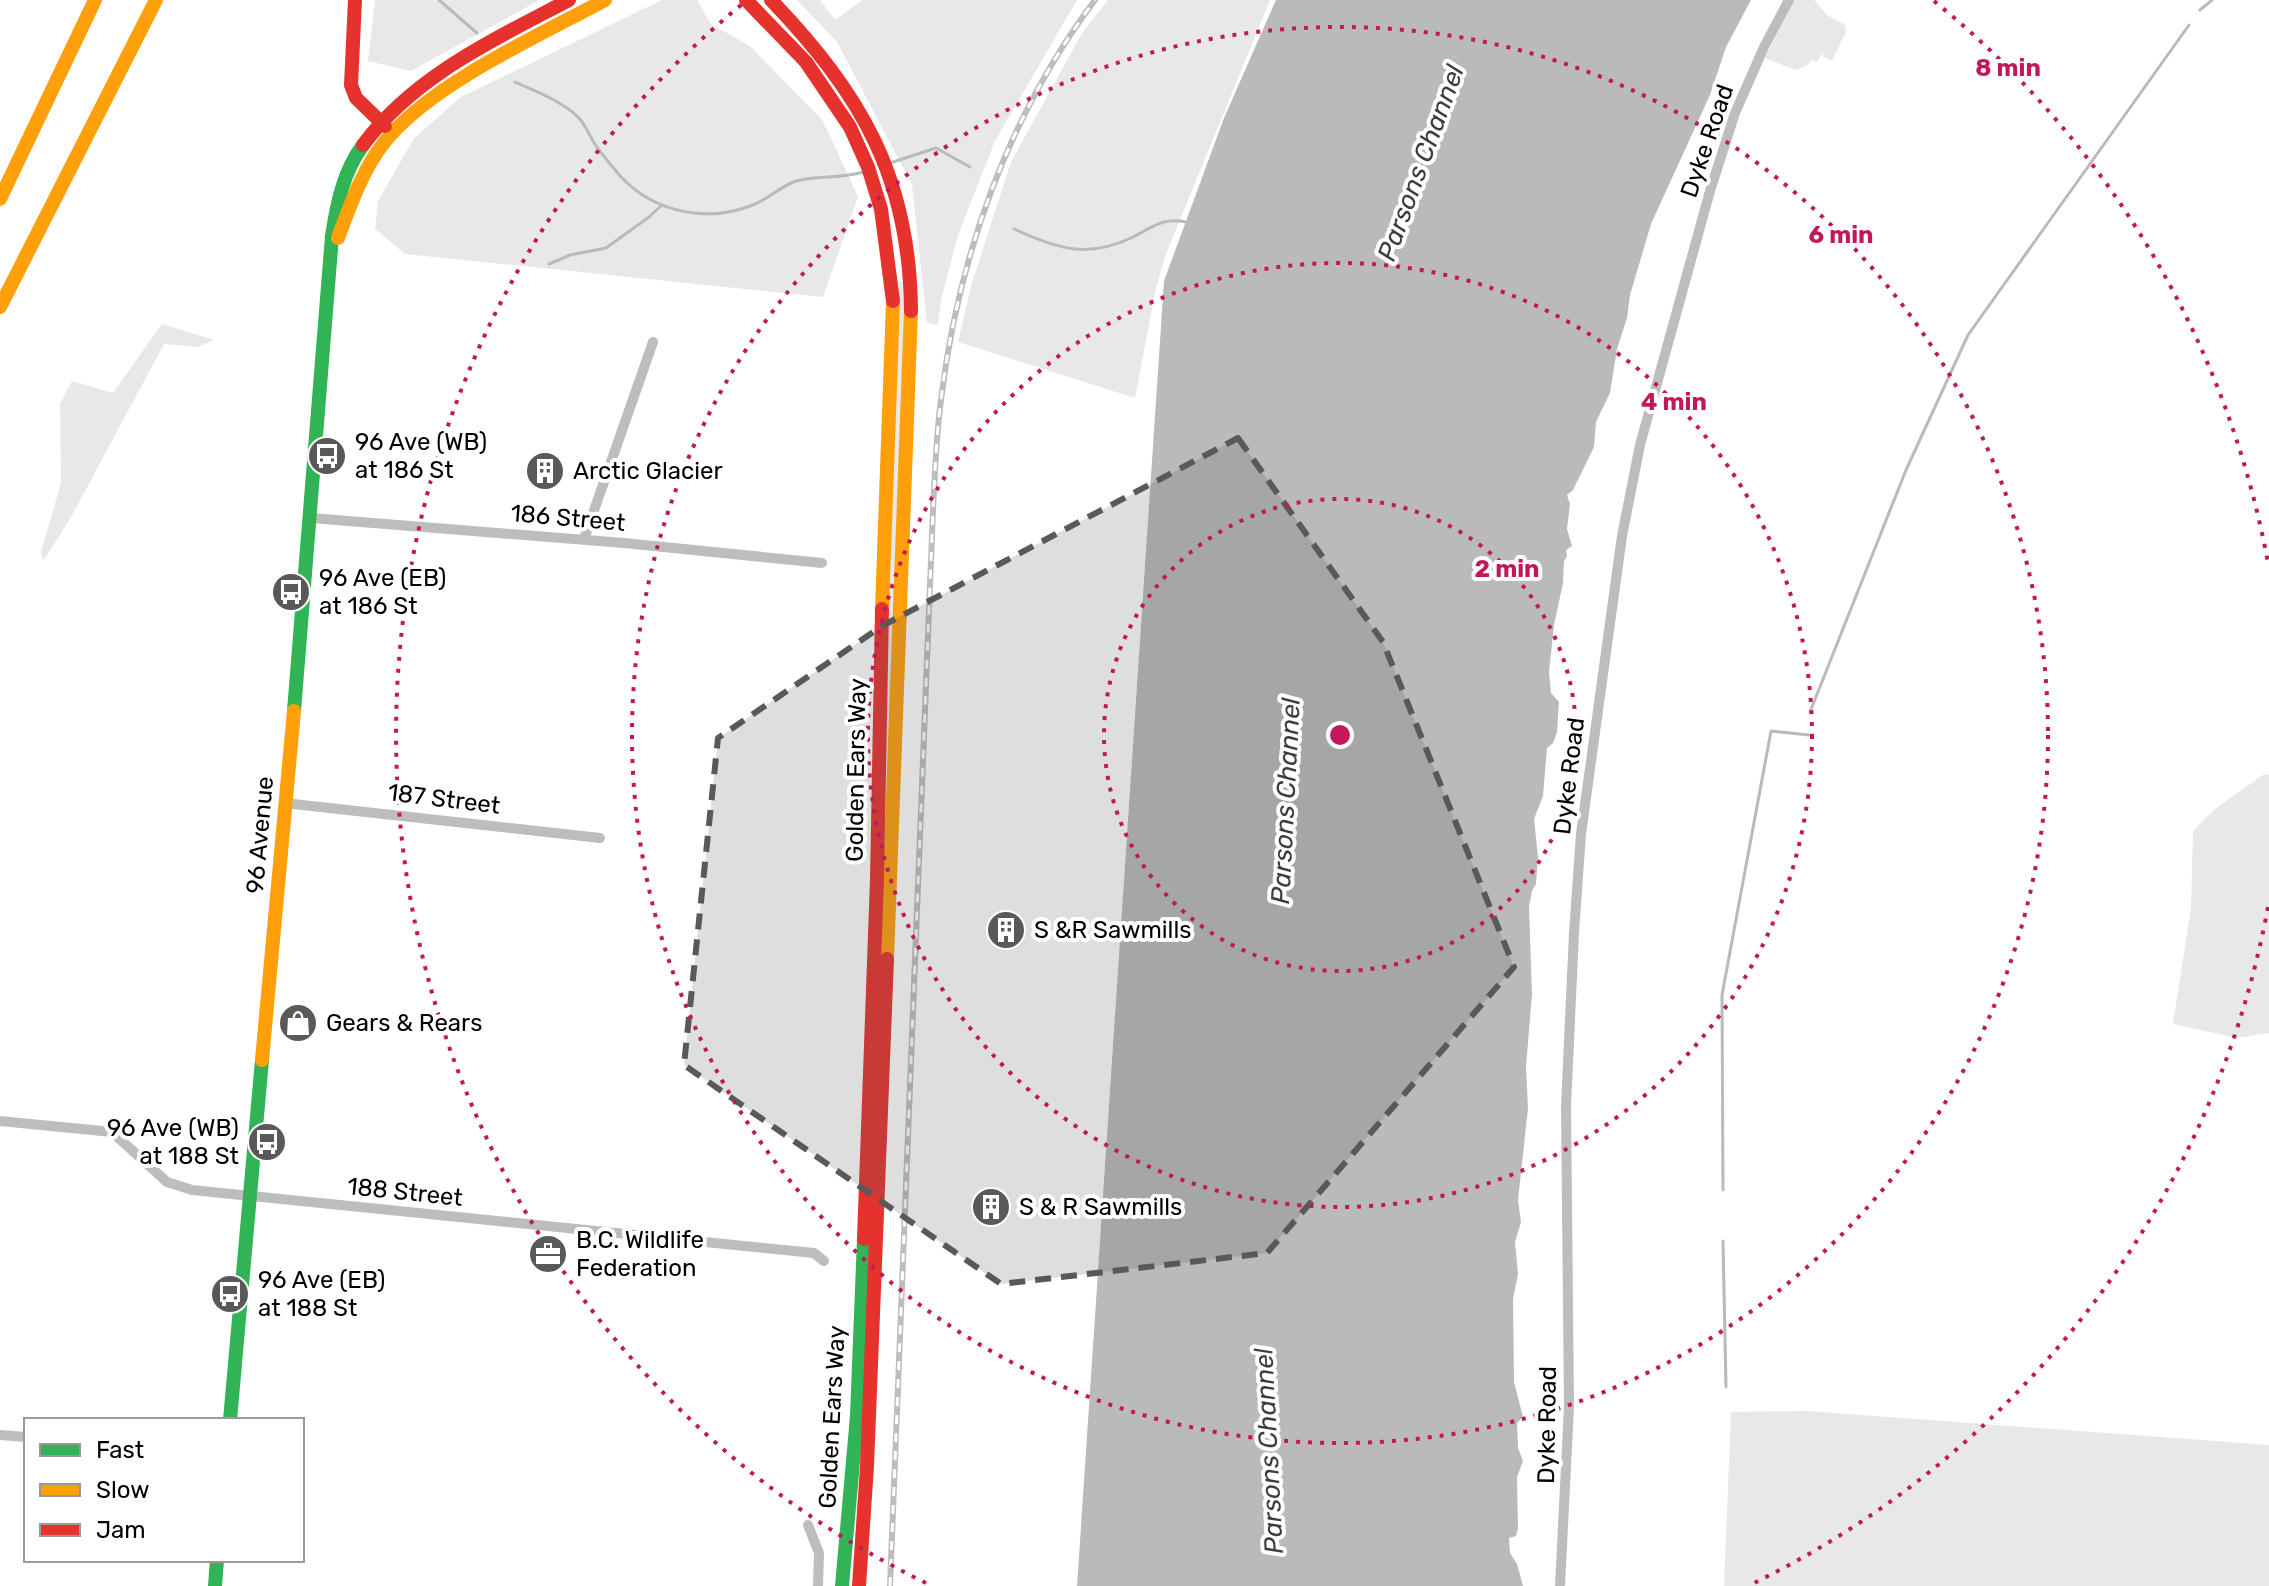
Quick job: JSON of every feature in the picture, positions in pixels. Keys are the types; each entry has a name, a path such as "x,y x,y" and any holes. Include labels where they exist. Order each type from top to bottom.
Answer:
{"main road":[{"path":"0,199 95,0"},
{"path":"0,307 156,0"},
{"path":"355,0 351,85 356,98 392,133"},
{"name":"96 Avenue","path":"230,1418 336,206 356,155 380,121 414,91 453,66 569,0"},
{"name":"96 Avenue","path":"332,253 361,182 392,133 437,95 510,50 605,0"},
{"name":"Golden Ears Way","path":"746,0 806,62 839,108 868,167 888,243 893,314 879,694 877,879 857,1416 842,1586"},
{"name":"Golden Ears Way","path":"771,0 821,51 855,100 882,154 903,219 911,280 867,1466 859,1586"},
{"path":"215,1586 217,1562"}],"street":[{"name":"Dyke Road","path":"1560,1586 1569,1407 1566,1106 1574,933 1581,834 1618,568 1640,445 1710,191 1735,113 1789,0"},
{"path":"584,539 653,342"},
{"name":"186 Street","path":"311,518 584,539 822,563"},
{"name":"187 Street","path":"284,803 600,838"},
{"name":"188 Street","path":"0,1121 112,1132 171,1184 192,1190 814,1253 824,1261"},
{"path":"0,1435 24,1437"},
{"path":"808,1525 819,1553 818,1586"}],"highlighted area":[{"path":"1238,438 1383,642 1514,967 1267,1253 1001,1284 684,1065 718,738 882,626"}],"shaded area":[{"path":"375,0 540,0 411,71 368,61"},
{"path":"662,0 697,0 711,24 750,46 823,121 858,197 823,297 405,254 375,229 378,201 414,138 461,97"},
{"path":"797,0 820,0 835,20 862,0 1077,0 995,141 958,235 941,300 938,325 927,323 912,185 837,42"},
{"path":"1108,0 1270,0 1166,254 1156,288 1135,398 958,342 971,286 1011,162 1082,33"},
{"path":"1794,0 1814,0 1827,15 1845,25 1846,32 1832,61 1823,57 1823,52 1817,62 1812,60 1795,70 1765,58"},
{"path":"902,281 905,318 886,825 884,711 899,282"},
{"path":"162,324 214,340 198,347 164,344 70,519 43,561 41,552 61,483 60,404 72,381 113,393"},
{"path":"2269,774 2269,1033 2237,1038 2173,1024 2191,908 2193,831 2215,809 2263,775"},
{"path":"1807,1411 2269,1445 2269,1586 1724,1586 1731,1412"}],"water":[{"name":"Parsons Channel","path":"1276,0 1751,0 1726,47 1710,95 1651,224 1630,295 1610,393 1596,422 1594,447 1573,490 1567,495 1570,504 1567,529 1572,546 1566,550 1549,672 1551,693 1559,702 1557,732 1553,743 1547,748 1543,796 1534,819 1538,857 1536,884 1529,907 1532,994 1526,1067 1528,1108 1518,1200 1521,1222 1515,1242 1518,1274 1513,1299 1514,1382 1523,1417 1517,1423 1518,1448 1523,1461 1517,1477 1518,1528 1516,1536 1509,1538 1510,1553 1517,1564 1523,1586 1077,1586 1164,281 1224,118"}],"waterway":[{"path":"439,0 477,33"},
{"path":"2200,10 2212,0"},
{"path":"1810,712 1906,470 1968,335 2189,25"},
{"path":"515,82 572,112 622,178 650,200 667,207 701,214 736,210 759,202 796,181 863,172"},
{"path":"893,162 936,148 970,167"},
{"path":"549,264 570,255 606,248 662,205"},
{"path":"1014,229 1044,242 1087,249 1117,244 1164,222 1186,222"},
{"path":"1723,1190 1722,995 1771,731 1809,735"},
{"path":"1723,1241 1726,1387"}],"railway":[{"path":"890,1586 933,510 941,400 960,293 992,190 1037,91 1095,0"}],"traffic: fast":[{"path":"294,711 332,236 346,177 363,145"},
{"path":"230,1418 262,1060"},
{"path":"842,1586 857,1416 864,1239"},
{"path":"215,1586 217,1562"}],"traffic: slow":[{"path":"0,199 95,0"},
{"path":"0,307 156,0"},
{"path":"338,238 369,166 383,144 403,123 427,102 486,63 605,0"},
{"path":"882,609 893,301"},
{"path":"887,959 911,311"},
{"path":"262,1060 294,711"}],"traffic: jam":[{"path":"355,0 351,85 356,98 385,126"},
{"path":"363,145 383,121 431,79 457,61 569,0"},
{"path":"746,0 806,62 850,127 868,167 881,209 893,301"},
{"path":"771,0 831,69 874,140 890,178 901,219 911,311"},
{"path":"864,1239 877,879 882,609"},
{"path":"859,1586 867,1466 887,959"}],"place":[{"name":"96 Ave (WB) at 186 St","path":"327,456"},
{"name":"Arctic Glacier","path":"545,471"},
{"name":"96 Ave (EB) at 186 St","path":"291,592"},
{"name":"S &R Sawmills","path":"1006,930"},
{"name":"Gears & Rears","path":"298,1023"},
{"name":"96 Ave (WB) at 188 St","path":"267,1142"},
{"name":"S & R Sawmills","path":"991,1207"},
{"name":"B.C. Wildlife Federation","path":"548,1254"},
{"name":"96 Ave (EB) at 188 St","path":"230,1294"}]}
